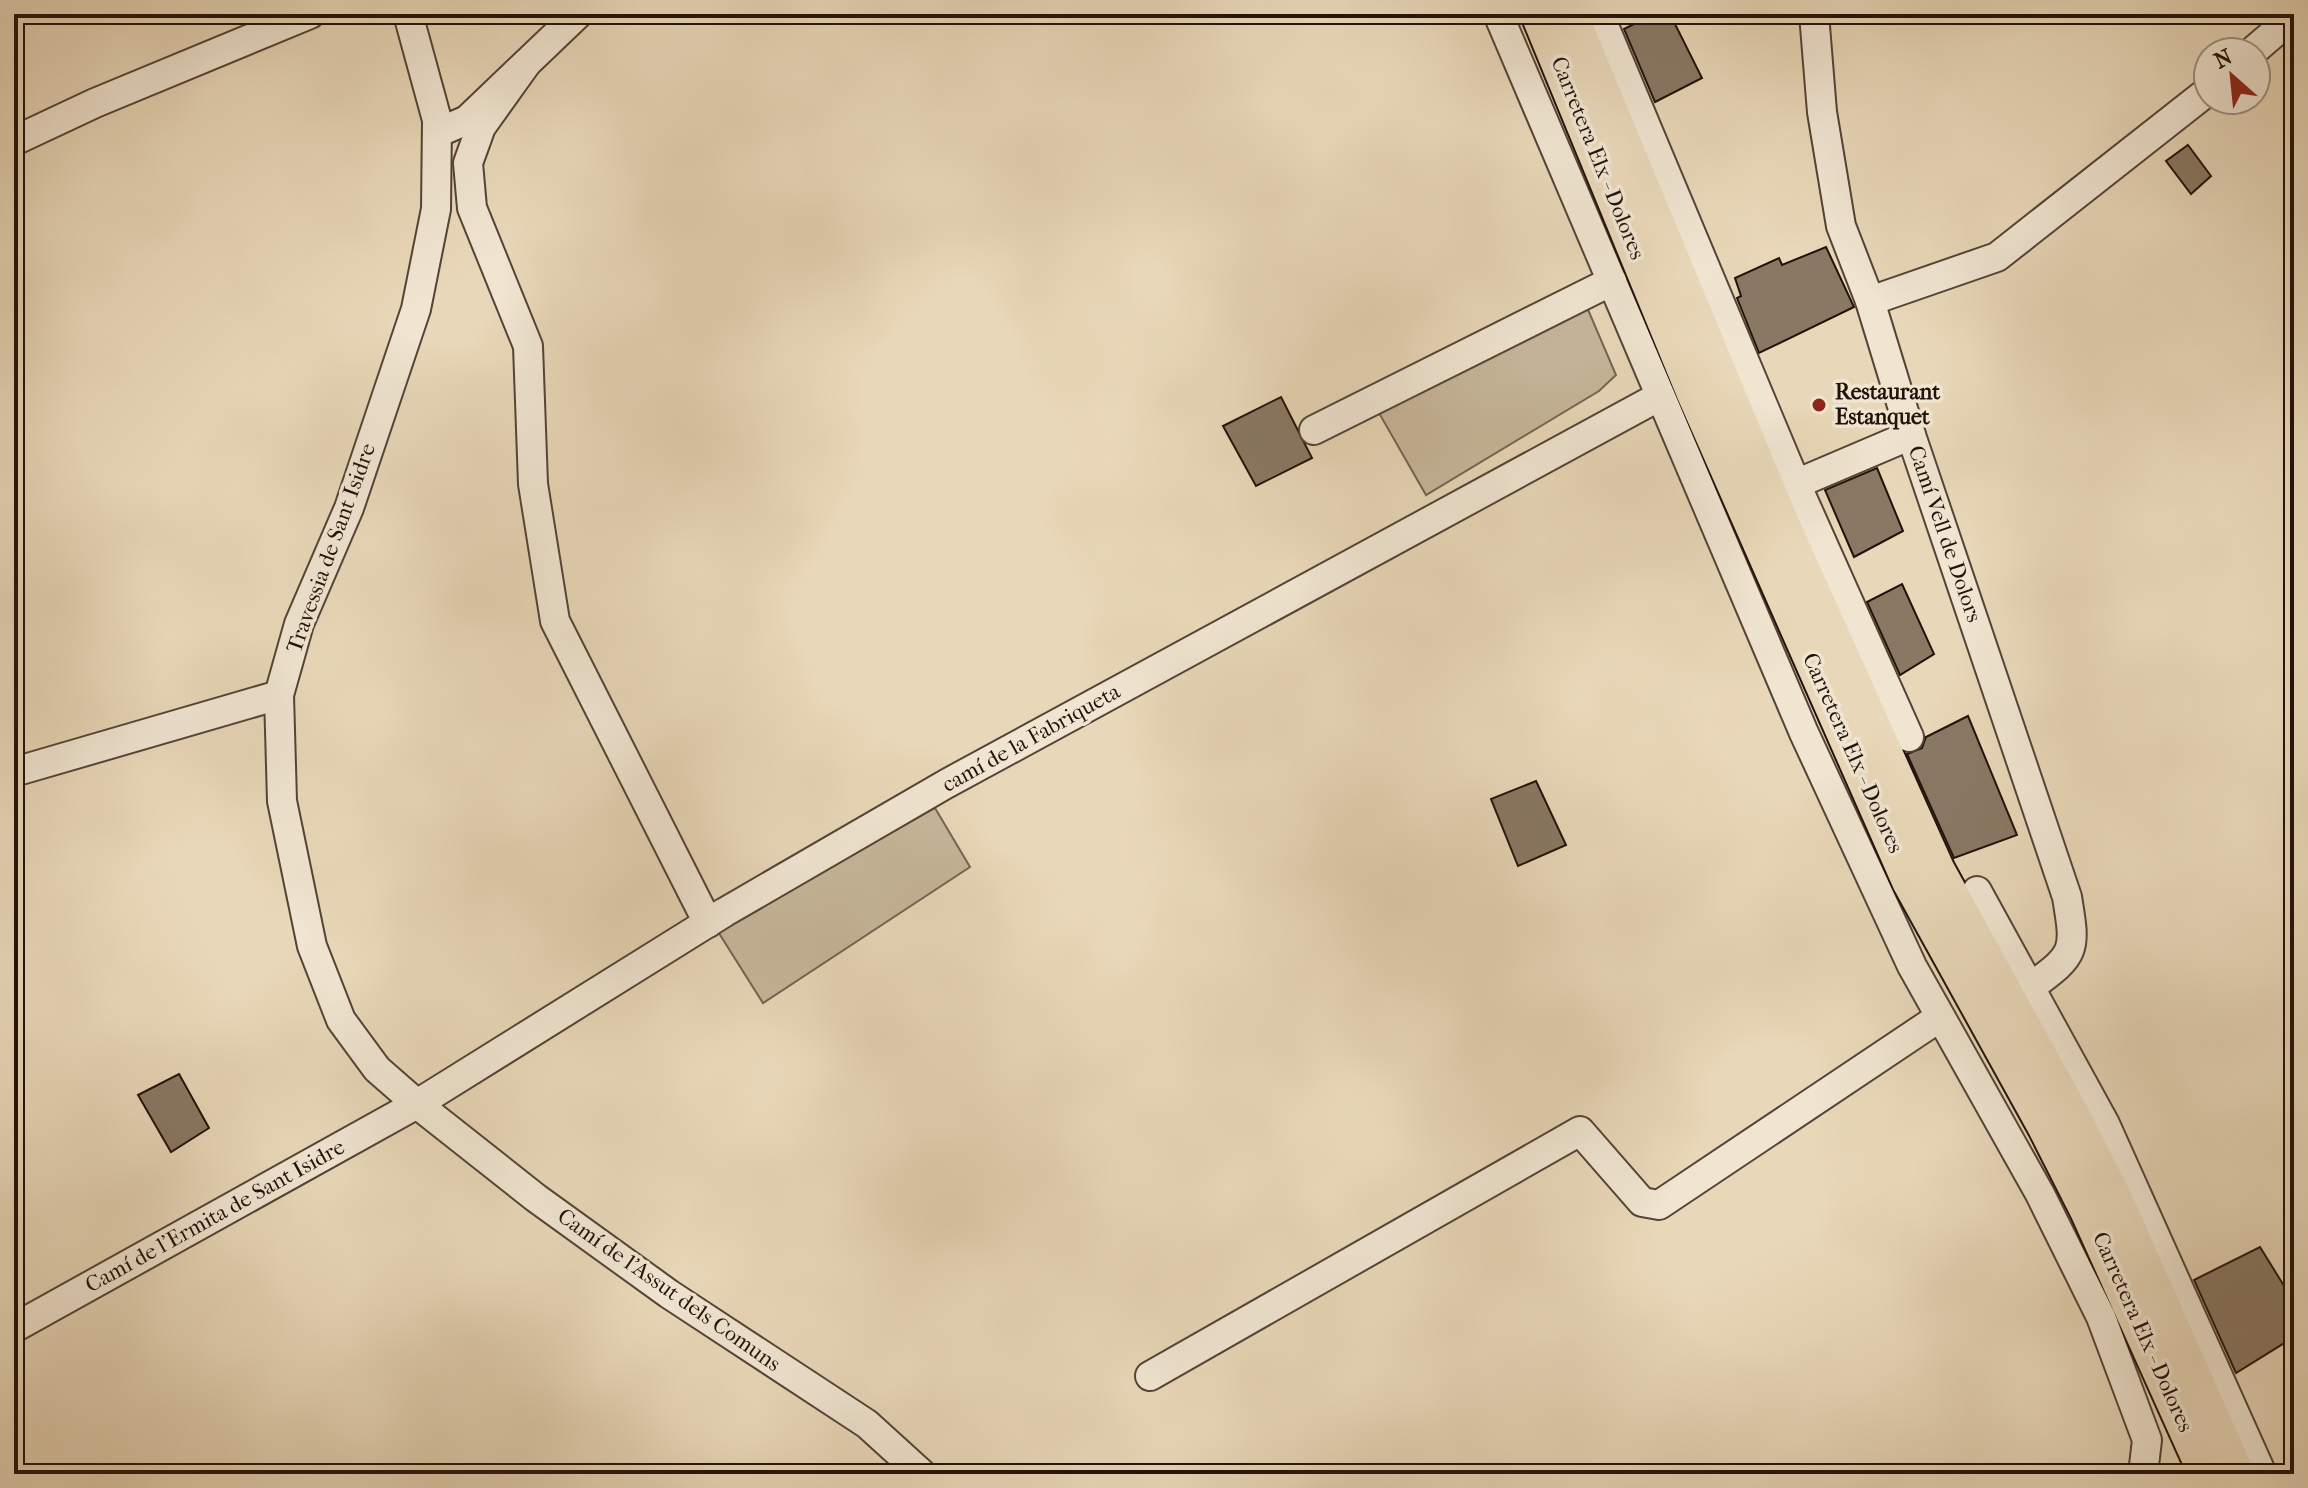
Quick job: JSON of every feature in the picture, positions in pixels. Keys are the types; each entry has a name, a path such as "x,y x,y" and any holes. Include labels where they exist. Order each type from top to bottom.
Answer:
{"main road":[{"name":"Carretera Elx - Dolores","path":"1539,14 1694,391 1910,881 2088,1210 2207,1474"},
{"name":"Carretera Elx - Dolores","path":"1569,14 1778,517 1924,843 1956,909 2071,1115 2114,1199 2236,1474"}],"street":[{"path":"14,141 95,103 310,14"},
{"name":"Travessia de Sant Isidre","path":"408,14 437,120 436,209 416,309 349,508 299,624 279,695 282,801 312,946 341,1020 377,1069 417,1104"},
{"path":"437,133 467,120 578,14"},
{"path":"1498,14 1810,746 1912,966 2040,1194 2101,1317 2147,1440 2143,1474"},
{"path":"1599,14 1796,484 1909,737"},
{"name":"Camí Vell de Dolors","path":"1814,14 1822,112 1841,226 1870,301 1911,435 2067,897 2074,938 2064,963 2032,986"},
{"path":"2271,36 2294,16"},
{"path":"526,64 481,127 468,163 472,208 528,346 533,484 555,621 708,923"},
{"path":"1870,301 1997,257 2192,104"},
{"path":"1314,430 1612,281"},
{"name":"camí de la Fabriqueta","path":"417,1104 708,923 946,784 1660,396"},
{"path":"1796,484 1911,435"},
{"path":"14,772 279,695"},
{"path":"1977,891 2032,986 2105,1124 2262,1474"},
{"path":"1150,1376 1580,1131 1642,1202 1659,1205 1940,1017"},
{"name":"Camí de l'Ermita de Sant Isidre","path":"14,1328 417,1104"},
{"name":"Camí de l'Assut dels Comuns","path":"417,1104 536,1198 669,1294 867,1424 922,1474"}],"shaded area":[{"path":"1583,298 1616,375 1599,391 1426,495 1379,413"},
{"path":"935,808 970,867 763,1003 717,930"}],"building":[{"path":"1654,14 1670,14 1702,78 1655,102 1624,29"},
{"path":"2188,145 2211,176 2191,194 2166,161"},
{"path":"1826,247 1854,307 1759,353 1737,298 1741,296 1735,278 1779,258 1782,265"},
{"path":"1281,397 1312,458 1256,486 1223,426"},
{"path":"1877,468 1903,531 1854,557 1825,490"},
{"path":"1902,584 1934,654 1900,675 1867,602"},
{"path":"1968,716 2017,835 1954,858 1907,754 1922,748 1926,737"},
{"path":"1536,781 1566,845 1518,866 1491,799"},
{"path":"179,1074 209,1128 171,1152 138,1095"},
{"path":"2260,1247 2294,1302 2294,1337 2236,1373 2194,1280"}],"place":[{"name":"Restaurant Estanquet","path":"1819,405"}]}
